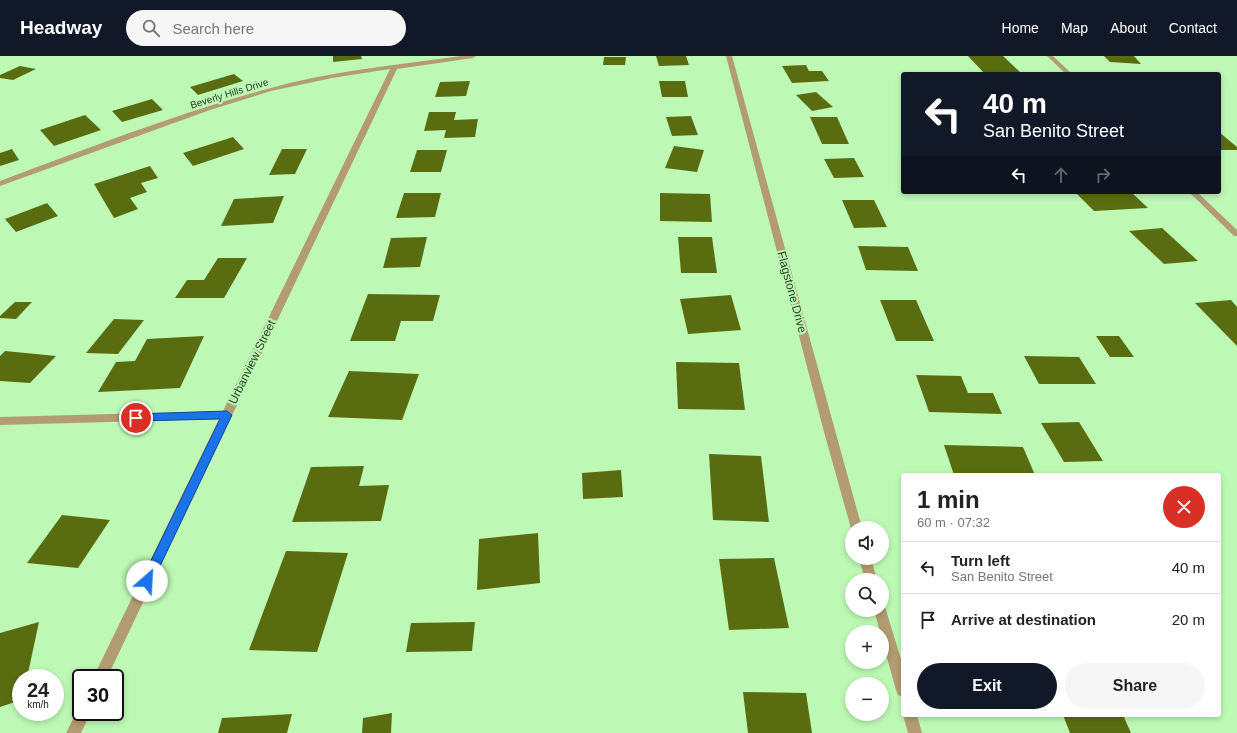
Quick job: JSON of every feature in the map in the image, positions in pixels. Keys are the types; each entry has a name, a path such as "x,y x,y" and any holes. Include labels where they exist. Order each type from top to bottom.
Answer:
{"street":[{"name":"Beverly Hills Drive","path":"0,184 71,157 208,109 269,90 332,76 473,56"},
{"name":"Flagstone Drive","path":"729,56 854,521"},
{"path":"1050,56 1067,72"},
{"name":"Urbanview Street","path":"104,669 394,68"},
{"path":"1195,194 1237,234"},
{"path":"0,421 227,415"},
{"path":"882,617 901,683"},
{"path":"911,717 915,733"},
{"path":"74,733 80,721"}],"building":[{"path":"333,56 361,56 362,59 333,62"},
{"path":"656,56 686,56 689,65 659,66"},
{"path":"968,56 1003,56 1020,72 983,72"},
{"path":"1104,56 1134,56 1141,64 1110,62"},
{"path":"604,57 626,57 625,65 603,65"},
{"path":"806,65 809,71 822,71 829,81 792,83 782,66"},
{"path":"20,66 36,69 13,80 0,78 0,75"},
{"path":"234,74 243,81 198,95 190,87"},
{"path":"470,81 466,96 435,97 440,82"},
{"path":"659,81 685,81 688,97 662,97"},
{"path":"816,92 833,107 812,111 796,95"},
{"path":"152,99 163,110 122,122 112,111"},
{"path":"429,112 456,112 454,120 478,119 475,137 444,138 446,130 424,131"},
{"path":"85,115 101,130 54,146 40,130"},
{"path":"691,116 698,135 672,136 666,117"},
{"path":"810,117 837,117 849,144 822,144"},
{"path":"1221,134 1237,147 1237,150 1221,150"},
{"path":"233,137 244,149 193,166 183,153"},
{"path":"674,146 704,150 697,172 665,168"},
{"path":"12,149 19,160 0,166 0,153"},
{"path":"282,149 307,149 295,174 269,175"},
{"path":"417,150 447,150 441,172 410,172"},
{"path":"854,158 864,177 834,178 824,159"},
{"path":"150,166 158,178 141,183 147,192 130,198 138,209 114,218 94,184"},
{"path":"404,193 441,193 435,217 396,218"},
{"path":"660,193 710,194 712,222 660,221"},
{"path":"1077,194 1133,194 1148,208 1094,211"},
{"path":"284,196 273,223 221,226 234,199"},
{"path":"842,200 874,200 887,227 854,228"},
{"path":"47,203 58,216 16,232 5,219"},
{"path":"1162,228 1198,261 1164,264 1129,231"},
{"path":"427,237 420,267 383,268 391,238"},
{"path":"678,237 712,237 717,273 681,273"},
{"path":"858,246 908,247 918,271 866,270"},
{"path":"218,258 247,258 224,298 175,298 187,280 204,280"},
{"path":"368,294 440,295 433,321 401,321 395,341 350,341"},
{"path":"731,295 741,330 688,334 680,299"},
{"path":"880,300 916,300 934,341 896,341"},
{"path":"1231,300 1237,307 1237,346 1195,303"},
{"path":"15,302 32,302 16,319 0,318 0,316"},
{"path":"114,319 144,320 118,354 86,353"},
{"path":"204,336 180,388 98,392 116,362 135,361 147,339"},
{"path":"1096,336 1119,336 1134,357 1110,357"},
{"path":"5,351 56,356 30,383 0,381 0,356"},
{"path":"1024,356 1079,357 1096,384 1039,384"},
{"path":"676,362 739,363 745,410 678,409"},
{"path":"349,371 419,374 402,420 328,417"},
{"path":"916,375 961,376 968,393 993,393 1002,414 929,412"},
{"path":"1079,422 1103,461 1064,462 1041,423"},
{"path":"944,445 1023,447 1034,473 953,473"},
{"path":"709,454 761,456 769,522 713,520"},
{"path":"364,466 359,486 389,485 381,521 292,522 311,467"},
{"path":"621,470 623,497 583,499 582,473"},
{"path":"62,515 110,520 78,568 27,563"},
{"path":"538,533 540,583 477,590 479,539"},
{"path":"286,551 348,553 317,652 249,650"},
{"path":"774,558 789,628 729,630 719,559"},
{"path":"39,622 29,669 12,669 12,703 0,707 0,633"},
{"path":"475,622 472,651 406,652 411,623"},
{"path":"743,692 806,693 812,733 748,733"},
{"path":"392,713 391,733 362,733 363,718"},
{"path":"292,714 287,733 218,733 222,718"},
{"path":"1064,717 1124,717 1131,733 1070,733"}],"route":[{"path":"136,418 227,415 147,581"}]}
